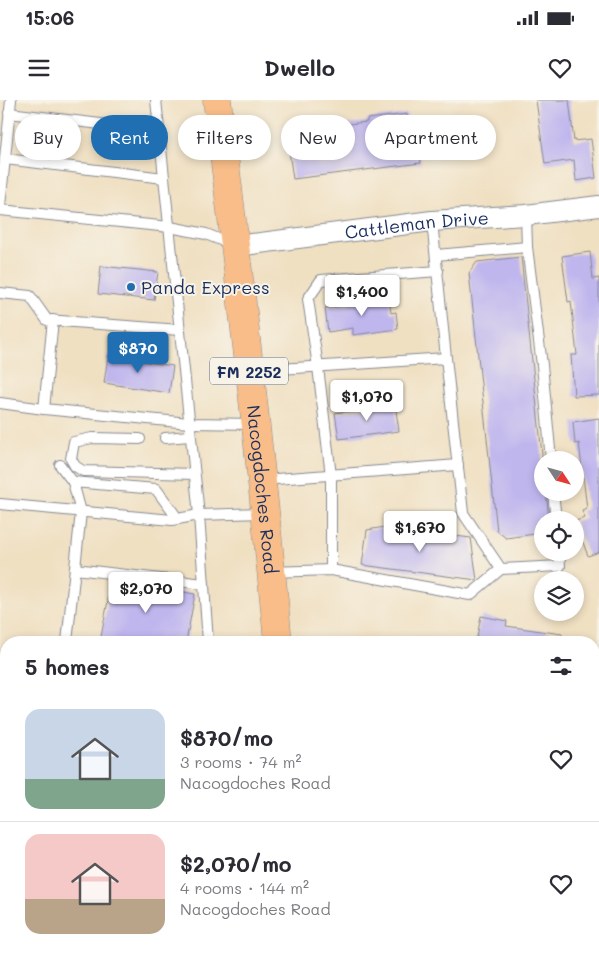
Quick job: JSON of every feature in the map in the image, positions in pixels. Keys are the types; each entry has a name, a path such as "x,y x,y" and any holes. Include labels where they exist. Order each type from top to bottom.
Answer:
{"main road":[{"name":"Nacogdoches Road","path":"217,100 236,246 277,636"}],"street":[{"name":"Cattleman Drive","path":"236,246 432,221 526,215 599,206"}],"lane":[{"path":"0,206 10,100"},
{"path":"156,100 158,115"},
{"path":"9,113 91,122"},
{"path":"5,159 164,178"},
{"path":"162,160 199,515 208,636"},
{"path":"0,210 170,227 206,234 236,246"},
{"path":"526,215 527,247 542,365 550,451"},
{"path":"432,221 463,513 501,570"},
{"path":"436,255 527,247"},
{"path":"331,570 331,476 308,300 321,280 438,271"},
{"path":"0,293 30,296 47,320 180,330"},
{"path":"44,409 53,320"},
{"path":"249,371 446,358"},
{"path":"0,403 189,423 256,424"},
{"path":"166,438 190,436"},
{"path":"140,439 92,438 74,442 71,460 75,466 83,471 194,474"},
{"path":"60,464 73,482 81,512 68,636"},
{"path":"262,480 458,465"},
{"path":"73,482 156,489 178,519"},
{"path":"0,504 172,520 199,515 265,513"},
{"path":"271,572 331,570 470,594 501,570 560,566 560,561"},
{"path":"75,569 204,584"}],"building":[{"path":"536,100 569,100 574,141 591,139 596,178 576,181 574,160 545,164"},
{"path":"365,122 365,160 421,160 421,163 293,179 290,160 355,160 355,123"},
{"path":"590,252 593,279 599,278 599,395 574,396 571,355 577,355 571,301 568,302 562,256"},
{"path":"521,257 542,451 534,451 534,501 547,501 548,511 534,511 534,534 506,538 497,531 469,273 477,262"},
{"path":"101,266 158,272 154,300 98,294"},
{"path":"370,298 371,302 389,299 391,313 396,312 398,329 353,335 353,328 328,332 325,308 349,305 348,302"},
{"path":"108,356 173,366 169,393 104,383"},
{"path":"395,404 399,431 339,439 335,413"},
{"path":"599,418 599,552 588,556 584,545 585,518 584,511 582,511 587,509 584,484 584,451 580,451 579,443 575,444 573,422"},
{"path":"385,527 471,538 477,580 362,565 367,530"},
{"path":"112,580 195,594 187,636 101,636"},
{"path":"481,616 507,621 506,626 562,634 562,636 477,636"}],"place":[{"name":"Panda Express","path":"131,287"}]}
